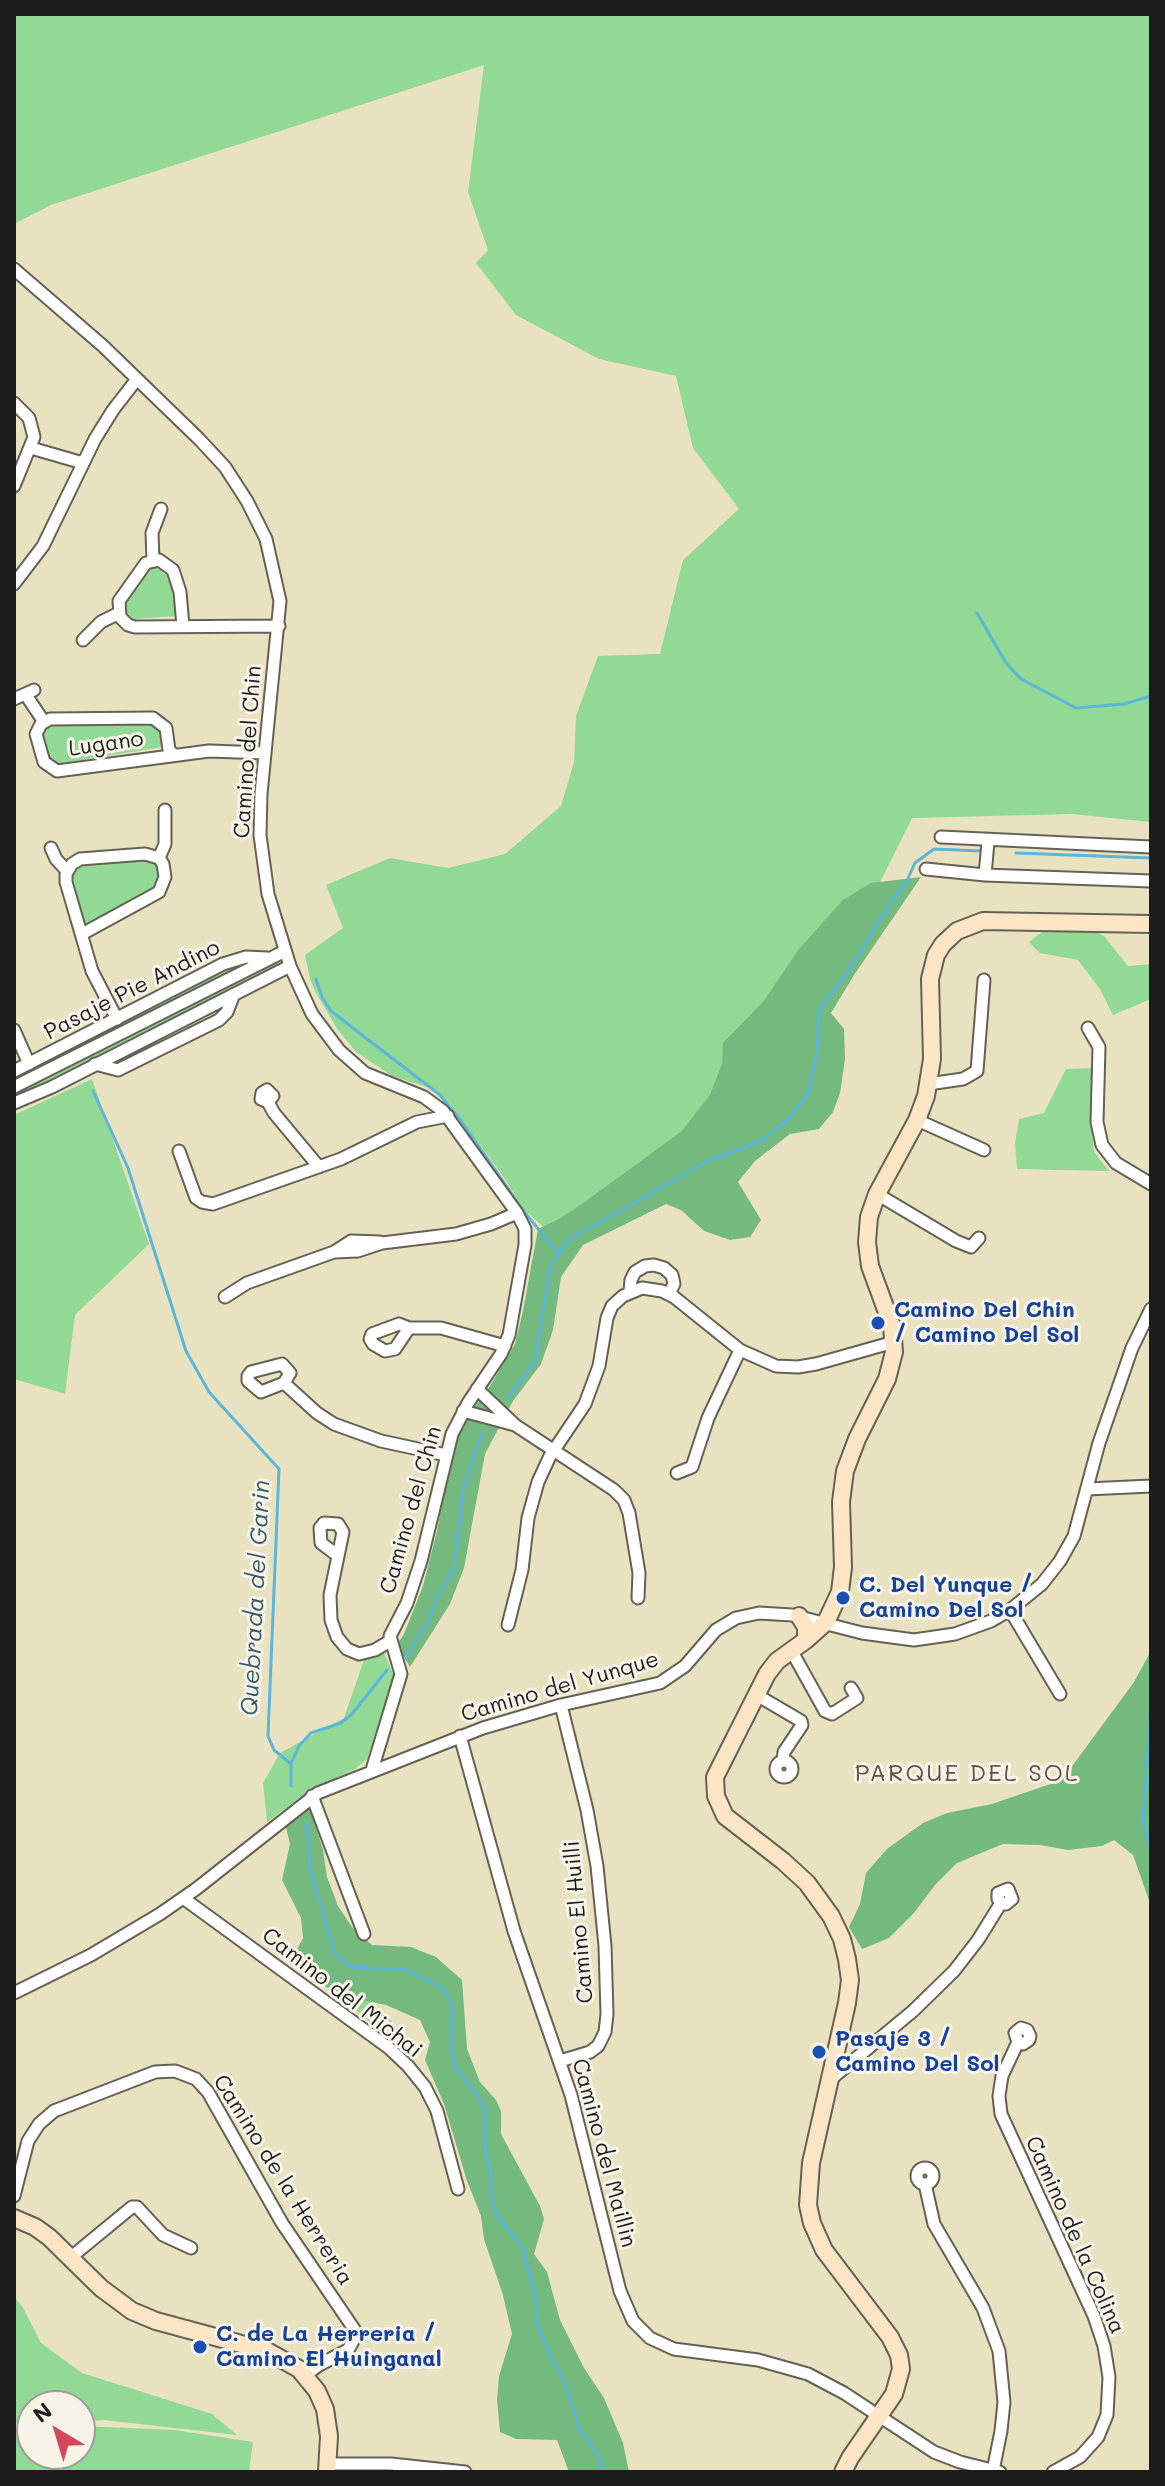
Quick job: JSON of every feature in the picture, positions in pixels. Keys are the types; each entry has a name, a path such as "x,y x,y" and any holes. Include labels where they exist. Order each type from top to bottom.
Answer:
{"street":[{"name":"Camino del Chin","path":"14,269 137,379 225,467 247,501 266,539 280,601 260,815 268,894 290,966 312,1014 332,1042 350,1062 372,1076 433,1102 448,1116 525,1229 512,1324 505,1346 463,1411 452,1434 421,1561 390,1641"},
{"path":"14,584 51,532 105,421 137,379"},
{"path":"14,403 32,423 34,437 15,483"},
{"path":"31,448 83,463"},
{"path":"153,560 152,533 161,509"},
{"path":"183,626 175,575 166,563 153,560 141,568 122,597 119,613 122,621 131,626 183,626 279,626"},
{"path":"83,640 101,622 119,613"},
{"name":"Lugano","path":"25,695 44,722"},
{"name":"Lugano","path":"173,754 169,750 166,728 153,718 60,718 44,722 36,734 46,765 57,771 173,754 209,751 265,753"},
{"path":"159,858 165,844 165,810"},
{"path":"941,837 988,842 1151,847"},
{"path":"985,875 988,842"},
{"path":"51,848 67,871"},
{"path":"82,934 159,892 165,877 159,858 145,854 85,859 76,861 67,871 66,882 82,934 98,984 117,1019"},
{"path":"926,869 985,875 1151,881"},
{"path":"843,2472 897,2388 901,2369 899,2355 884,2328 824,2250 808,2205 811,2163 850,1980 842,1939 807,1883 731,1822 721,1810 716,1796 717,1770 772,1667 826,1622 837,1600 843,1576 840,1517 845,1471 851,1452 887,1379 894,1342 892,1326 873,1278 867,1229 877,1194 917,1120 928,1084 932,1059 931,970 939,949 957,931 975,923 998,919 1151,924"},
{"path":"14,1087 285,951"},
{"name":"Pasaje Pie Andino","path":"14,1071 223,964 246,957 270,958"},
{"path":"14,1103 95,1064 118,1070 219,1020 227,1012 234,994 290,966"},
{"path":"928,1084 967,1078 977,1071 984,980"},
{"path":"1088,1028 1099,1047 1097,1122 1102,1145 1116,1163 1151,1184"},
{"path":"14,1030 29,1064"},
{"path":"268,1102 319,1167"},
{"path":"417,1122 433,1102"},
{"path":"179,1151 196,1198 205,1204 213,1204 363,1150 417,1122 448,1116"},
{"path":"917,1120 984,1150"},
{"path":"877,1194 956,1241 971,1247 979,1238"},
{"path":"225,1297 247,1283 334,1252 354,1241 382,1243 456,1234 517,1213"},
{"path":"630,1291 635,1272 645,1266 657,1265 667,1270 673,1278 674,1284 669,1294"},
{"path":"508,1625 522,1570 533,1494 542,1471 581,1413 592,1388 609,1312 616,1301 630,1291 649,1287 669,1294 740,1350 765,1363 798,1367 894,1342"},
{"name":"Camino del Yunque","path":"14,1993 104,1948 183,1898 312,1796 460,1736 561,1705 651,1686 685,1666 716,1630 736,1618 759,1613 799,1616 881,1636 928,1639 968,1630 1010,1610 1042,1584 1060,1561 1079,1523 1093,1461 1130,1355 1151,1309"},
{"path":"409,1328 441,1328 505,1346"},
{"path":"677,1473 692,1467 708,1418 740,1350"},
{"path":"284,1383 334,1424 381,1441 446,1455"},
{"path":"477,1389 515,1425 614,1490 624,1500 639,1573 638,1598"},
{"path":"463,1411 515,1425"},
{"path":"1087,1489 1151,1486"},
{"path":"337,1555 330,1604 337,1637 347,1649 359,1654 375,1650 390,1641 400,1663 401,1674 372,1770"},
{"path":"1010,1610 1060,1694"},
{"path":"799,1616 806,1627 806,1640"},
{"path":"791,1650 825,1711 832,1714 857,1698 851,1688"},
{"path":"755,1694 801,1721 802,1725 784,1752 783,1761"},
{"name":"Camino El Huilli","path":"560,2061 590,2052 598,2046 605,2032 607,2014 605,1946 597,1866 587,1810 561,1705"},
{"name":"Camino del Maillin","path":"460,1736 514,1931 581,2130 622,2300 637,2327 650,2338 674,2349 758,2360 796,2370 833,2386 878,2417"},
{"path":"312,1796 364,1934"},
{"name":"Camino del Michai","path":"183,1898 389,2048 408,2066 425,2087 437,2111 458,2189"},
{"path":"830,2079 942,1984 972,1948 1001,1903"},
{"name":"Camino de la Colina","path":"1018,2042 1002,2076 999,2096 1001,2114 1094,2316 1108,2370 1108,2409 1102,2430 1080,2457 1053,2472"},
{"name":"Camino de la Herreria","path":"14,2196 28,2141 39,2124 54,2111 155,2072 175,2071 190,2075 208,2092 276,2214 352,2325 354,2337 348,2350 306,2375"},
{"path":"878,2417 934,2452 996,2471 1004,2402 999,2351 983,2308 934,2224 925,2184"},
{"path":"70,2258 132,2207 137,2207 163,2235 191,2248"},
{"path":"14,2218 42,2231 101,2288 132,2311 156,2321 267,2351 292,2363 306,2375 321,2400 329,2436 327,2468 391,2464 465,2472"}],"green space":[{"path":"14,14 1151,14 1151,822 1072,814 912,818 876,890 800,1078 548,1231 524,1210 450,1104 430,1088 392,1076 356,1052 338,1030 316,993 305,955 343,928 326,885 390,858 448,868 505,854 561,806 574,762 576,716 598,656 660,654 683,560 739,509 693,448 676,376 599,359 516,315 476,263 488,250 468,192 484,65 51,205 14,224"},
{"path":"159,564 176,591 179,616 125,617 123,606 126,598 149,567"},
{"path":"153,723 162,728 162,747 57,764 45,760 41,729 48,725"},
{"path":"148,860 158,868 159,882 154,890 94,922 82,922 71,884 71,873 77,867"},
{"path":"921,877 831,1013 844,1029 845,1059 840,1093 833,1112 819,1129 790,1134 755,1161 738,1182 761,1220 750,1237 730,1240 704,1231 681,1210 666,1204 583,1245 561,1277 553,1330 541,1364 513,1401 485,1454 464,1568 450,1604 410,1667 397,1645 423,1586 449,1464 462,1424 515,1344 538,1229 579,1206 682,1131 710,1095 722,1064 723,1043 763,1002 799,949 843,900 871,883"},
{"path":"1051,925 1083,926 1104,936 1128,966 1151,964 1151,999 1113,1015 1100,989 1078,960 1040,953 1029,942"},
{"path":"274,962 276,966 50,1083 14,1098 14,1092"},
{"path":"247,963 14,1082 14,1076 106,1029 227,968"},
{"path":"1094,1068 1090,1108 1094,1152 1109,1171 1017,1169 1015,1143 1019,1119 1044,1113 1066,1069"},
{"path":"92,1079 149,1244 75,1315 65,1394 14,1379 14,1115"},
{"path":"1151,1651 1151,1906 1133,1855 1114,1840 1102,1846 1068,1850 1040,1845 1003,1844 957,1863 889,1938 862,1949 849,1927 860,1904 866,1873 887,1849 923,1823 947,1813 992,1804 1062,1780 1134,1682"},
{"path":"384,1653 394,1676 367,1759 355,1769 306,1793 267,1822 263,1783 280,1753 344,1718 364,1660"},
{"path":"310,1807 323,1850 327,1877 338,1906 352,1927 372,1945 411,1947 436,1957 462,1980 467,2049 480,2082 496,2100 501,2111 501,2134 544,2219 534,2254 547,2272 560,2320 584,2368 604,2398 623,2443 629,2472 569,2472 557,2440 516,2439 500,2432 497,2400 499,2376 512,2334 484,2239 481,2216 444,2104 425,2060 430,2042 420,2020 386,2005 357,1999 326,1987 290,1963 303,1938 301,1918 282,1880 290,1844 285,1823"},
{"path":"353,1985 392,2021 383,2032 339,1997"},
{"path":"14,2296 41,2343 82,2373 212,2414 237,2435 96,2420 96,2390 16,2390 14,2422"},
{"path":"96,2427 175,2430 253,2442 249,2472 14,2472 14,2436 16,2470 96,2470"}],"waterway":[{"path":"977,613 1006,663 1021,679 1076,708 1124,704 1151,696"},
{"path":"508,1398 535,1361 550,1268 567,1241 706,1162 761,1141 786,1121 808,1095 817,1052 819,1011 905,885 915,863 934,849 981,851"},
{"path":"1016,853 1151,858"},
{"path":"316,979 331,1011 440,1095 525,1213 559,1254"},
{"name":"Quebrada del Garin","path":"93,1091 128,1168 186,1351 209,1392 279,1469 268,1736 274,1750 291,1764"},
{"path":"406,1658 454,1569 463,1490 482,1433"},
{"path":"291,1786 291,1764 299,1746 311,1733 341,1723 352,1714 387,1670"},
{"path":"1151,1708 1143,1822 1151,1849"},
{"name":"Quebrada del Garin","path":"307,1824 310,1869 335,1954 350,1967 406,1970 443,1988 452,2004 452,2054 456,2068 477,2094 485,2110 485,2147 491,2175 491,2195 497,2215 522,2247 536,2299 537,2322 564,2381 580,2430 597,2453 604,2472"}],"place":[{"name":"Camino Del Chin / Camino Del Sol","path":"878,1323"},
{"name":"C. Del Yunque / Camino Del Sol","path":"843,1598"},
{"name":"Pasaje 3 / Camino Del Sol","path":"819,2052"},
{"name":"C. de La Herreria / Camino El Huinganal","path":"200,2347"}],"district":[{"name":"PARQUE DEL SOL","path":"967,1774"}]}
